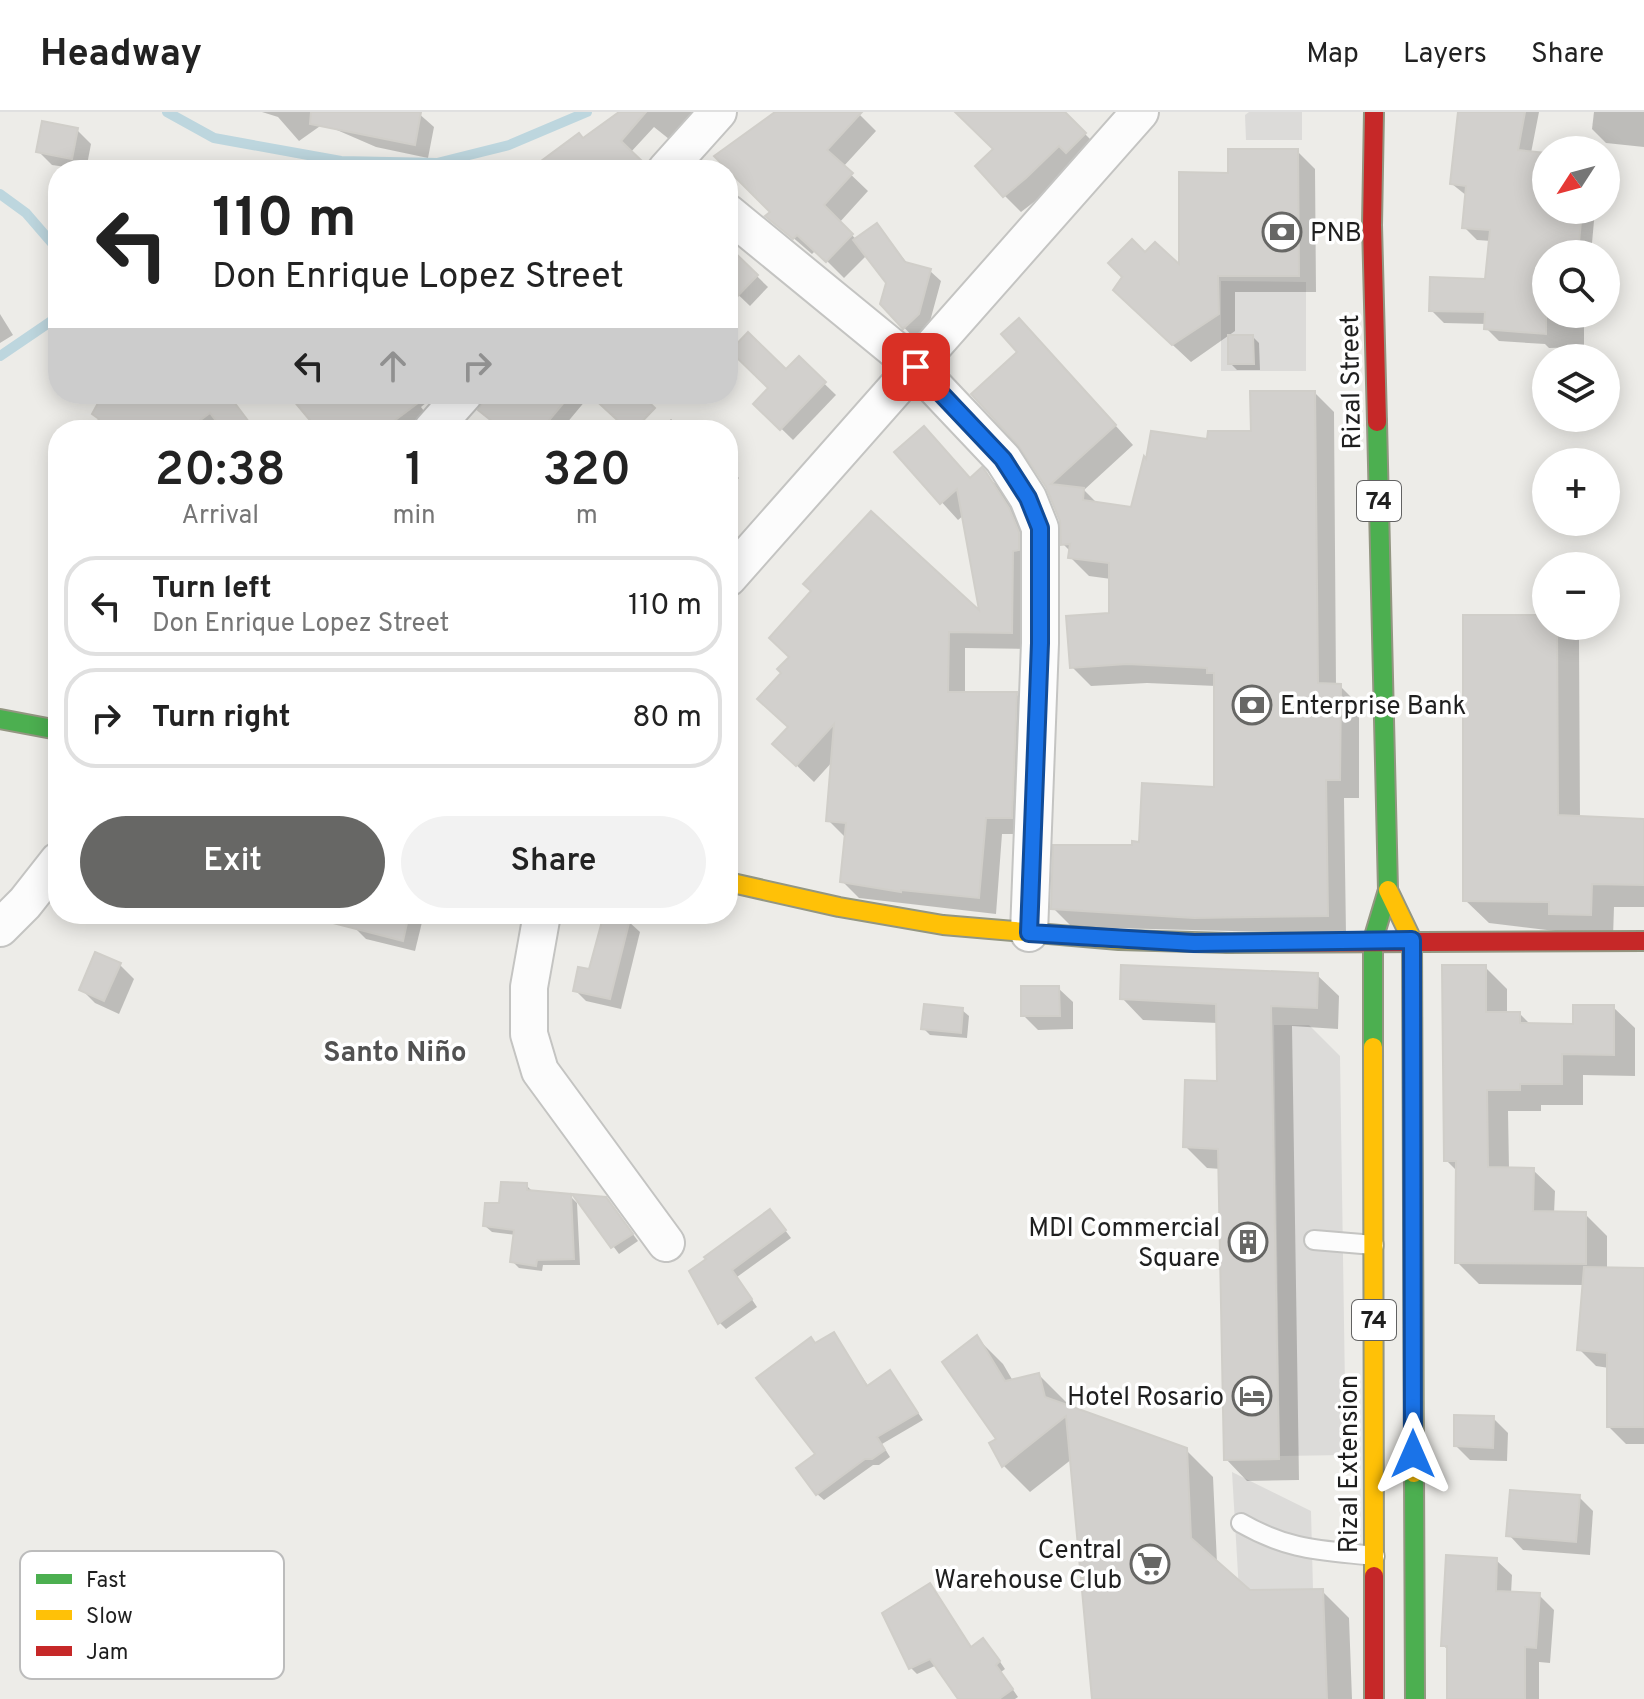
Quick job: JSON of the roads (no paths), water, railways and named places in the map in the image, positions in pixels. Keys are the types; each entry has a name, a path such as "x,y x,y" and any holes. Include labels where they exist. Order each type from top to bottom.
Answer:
{"main road":[{"name":"Rizal Street","path":"1373,940 1388,890 1372,225 1374,112"},
{"path":"0,719 48,728"},
{"path":"738,884 839,907 943,925 1029,933 1194,943 1644,941"},
{"name":"Rizal Street","path":"1388,890 1412,940"},
{"name":"Rizal Extension","path":"1373,940 1374,1245 1394,1512 1394,1558 1415,1699"},
{"name":"Rizal Extension","path":"1374,1699 1394,1558 1412,940"}],"street":[{"path":"678,160 718,112"},
{"path":"738,567 1140,112"},
{"path":"738,221 916,367 1003,459 1028,498 1040,528 1040,643 1029,933"},
{"path":"441,420 455,404"},
{"path":"0,928 48,874"},
{"path":"540,924 529,987 529,1034 540,1071 666,1243"}],"lane":[{"path":"1314,1240 1374,1245"},
{"path":"1241,1523 1268,1539 1294,1547 1394,1558"}],"waterway":[{"path":"167,112 214,138 335,160"},
{"path":"449,160 509,145 587,112"},
{"path":"0,194 26,213 48,238"},
{"path":"0,356 48,323"}],"place":[{"name":"PNB","path":"1282,232"},
{"name":"Enterprise Bank","path":"1252,705"},
{"name":"MDI Commercial Square","path":"1248,1242"},
{"name":"Hotel Rosario","path":"1252,1396"},
{"name":"Central Warehouse Club","path":"1150,1564"}],"district":[{"name":"Santo Niño","path":"395,1051"}]}
